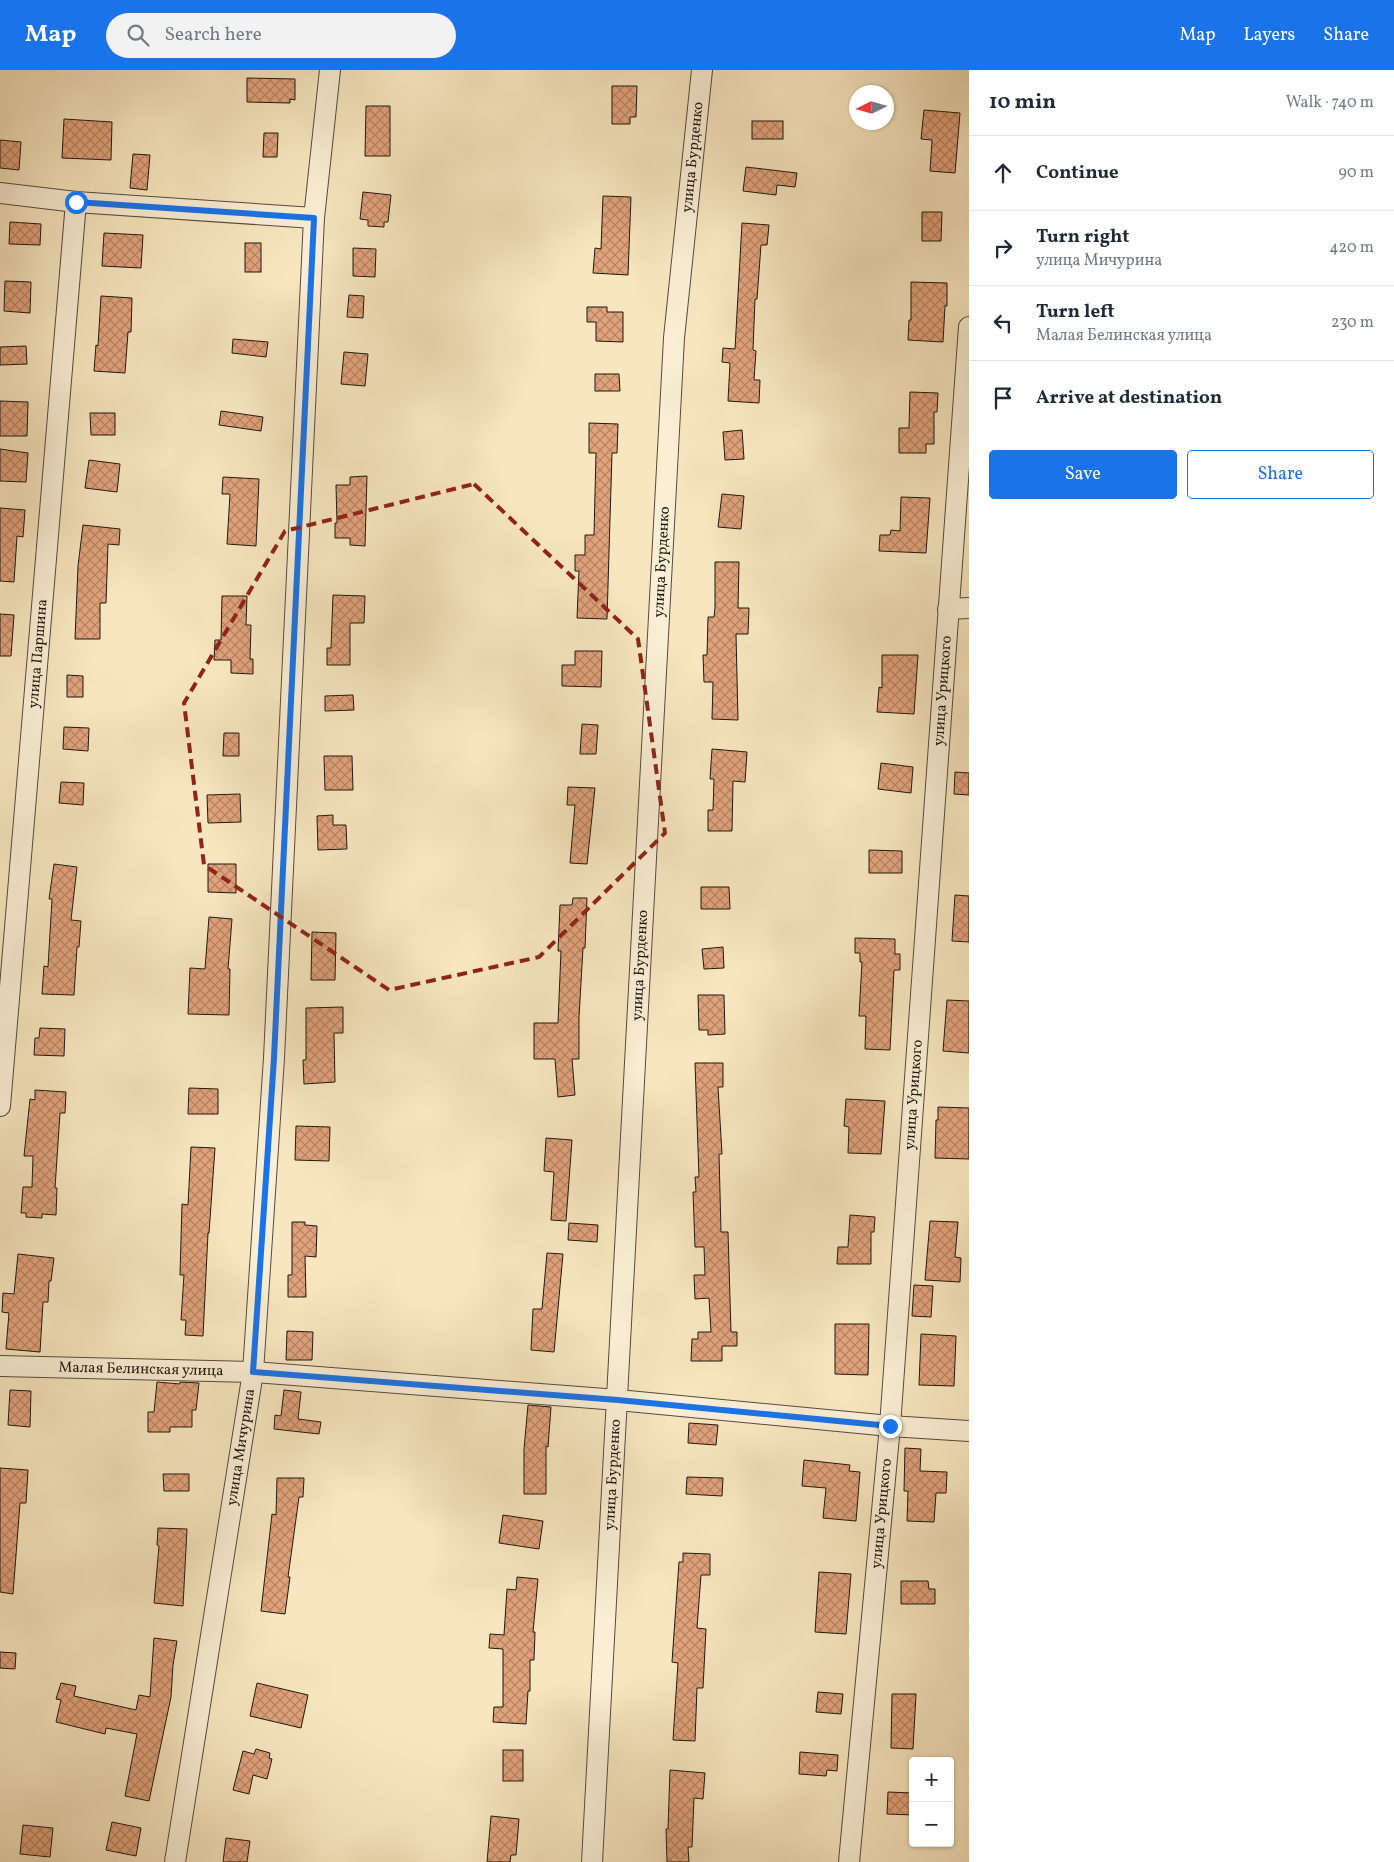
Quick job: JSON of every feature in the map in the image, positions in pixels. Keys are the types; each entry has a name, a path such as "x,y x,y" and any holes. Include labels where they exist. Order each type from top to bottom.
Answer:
{"street":[{"name":"улица Мичурина","path":"175,1862 253,1372 274,1058 314,218 330,70"},
{"name":"улица Бурденко","path":"592,1862 674,338 702,70"},
{"path":"0,193 76,202 314,218"},
{"name":"улица Паршина","path":"0,1106 76,202"},
{"name":"улица Урицкого","path":"850,1862 890,1426 969,327"},
{"path":"948,609 969,608"},
{"name":"Малая Белинская улица","path":"0,1366 253,1372 618,1400 890,1426 969,1431"}],"highlighted area":[{"path":"474,484 638,639 665,833 539,957 389,990 204,865 184,703 285,531"}],"building":[{"path":"247,78 295,79 295,100 290,99 290,103 247,102"},
{"path":"612,86 637,86 636,117 630,117 630,124 612,124"},
{"path":"366,106 390,106 390,156 365,156"},
{"path":"924,110 960,113 955,173 930,171 932,140 921,139"},
{"path":"64,119 112,122 111,160 62,158"},
{"path":"752,121 783,121 783,139 752,139"},
{"path":"264,133 278,133 277,157 263,157"},
{"path":"0,140 21,142 19,170 0,168"},
{"path":"133,154 150,155 147,190 130,188"},
{"path":"746,167 797,173 795,187 777,185 776,195 743,191"},
{"path":"363,192 391,195 388,222 384,222 384,227 368,226 368,220 360,219"},
{"path":"603,196 631,197 628,275 593,273 595,248 601,249"},
{"path":"922,212 942,212 941,241 922,241"},
{"path":"10,222 41,224 40,245 9,244"},
{"path":"742,223 769,225 767,245 761,245 757,299 755,299 753,350 756,351 754,380 760,380 759,403 728,401 730,363 722,362 723,348 735,349"},
{"path":"104,233 143,235 141,268 102,266"},
{"path":"245,243 261,243 261,272 245,272"},
{"path":"353,248 376,249 375,277 353,276"},
{"path":"5,281 31,282 30,313 4,311"},
{"path":"911,282 947,283 947,306 945,306 943,342 908,340 909,320 911,320"},
{"path":"349,295 364,296 363,318 347,317"},
{"path":"101,296 132,298 131,332 128,332 125,373 94,371 96,345 98,346"},
{"path":"587,307 607,307 607,312 623,312 623,342 596,341 596,322 587,322"},
{"path":"233,339 268,342 266,357 232,353"},
{"path":"26,346 27,364 0,365 0,347"},
{"path":"344,352 368,354 365,386 341,384"},
{"path":"595,374 619,374 620,391 595,391"},
{"path":"910,392 938,393 937,412 934,412 934,444 926,444 926,453 899,453 899,428 909,428"},
{"path":"0,401 28,402 27,436 0,436"},
{"path":"221,411 263,417 261,431 219,425"},
{"path":"90,413 115,413 115,435 91,435"},
{"path":"589,423 618,424 617,453 612,453 607,619 577,618 579,571 575,571 575,555 585,555 585,535 594,535 596,453 589,453"},
{"path":"742,430 744,459 725,460 723,432"},
{"path":"0,449 28,453 26,482 0,481"},
{"path":"89,460 120,464 117,492 85,488"},
{"path":"367,476 365,546 350,545 350,538 335,538 335,523 337,523 336,485 350,485 350,477"},
{"path":"223,477 259,479 256,546 227,544 230,494 222,494"},
{"path":"722,494 744,496 741,529 718,527"},
{"path":"901,497 930,498 926,553 879,551 880,535 890,535 891,530 900,531"},
{"path":"0,508 25,510 23,537 17,536 14,582 0,581"},
{"path":"83,525 120,529 119,545 108,544 106,603 100,603 100,639 75,639 78,566"},
{"path":"715,562 739,562 738,608 749,608 748,634 736,634 738,720 712,719 713,682 704,682 703,655 707,655 708,617 714,617 715,608"},
{"path":"333,595 365,596 364,623 350,623 350,665 327,665 327,648 331,648"},
{"path":"222,596 247,596 246,625 251,625 250,659 253,659 253,674 231,673 231,660 214,660 215,640 221,640"},
{"path":"0,614 14,615 11,656 0,656"},
{"path":"575,651 602,651 601,687 562,686 562,665 575,665"},
{"path":"882,655 918,655 914,714 877,712 879,687 882,688"},
{"path":"67,675 83,676 83,697 67,697"},
{"path":"353,695 354,710 325,711 325,696"},
{"path":"582,724 598,725 596,754 580,754"},
{"path":"64,727 89,728 88,751 63,749"},
{"path":"224,733 239,733 239,756 223,756"},
{"path":"712,749 747,752 745,782 733,781 732,831 708,831 708,810 713,810 714,779 710,779"},
{"path":"324,756 352,756 353,790 325,790"},
{"path":"881,763 913,767 911,793 878,789"},
{"path":"955,772 969,773 969,795 954,794"},
{"path":"61,782 84,783 83,805 59,803"},
{"path":"568,787 595,788 587,864 570,863 575,805 567,805"},
{"path":"240,794 241,822 208,823 207,795"},
{"path":"333,815 333,825 346,825 347,849 318,850 317,816"},
{"path":"869,850 902,851 902,873 869,873"},
{"path":"54,864 77,867 71,920 81,921 79,947 77,947 74,995 42,994 44,966 48,967 52,899 49,899"},
{"path":"208,864 236,864 236,893 208,892"},
{"path":"701,887 729,887 730,909 701,909"},
{"path":"955,895 969,896 969,942 952,941"},
{"path":"573,898 587,898 579,1017 579,1059 572,1059 575,1095 558,1097 555,1059 534,1059 534,1023 558,1023 561,951 558,951 560,905 572,905"},
{"path":"209,917 232,919 228,969 230,969 229,1015 188,1014 190,968 205,969"},
{"path":"312,932 336,933 335,980 311,980"},
{"path":"855,938 895,939 895,954 900,954 900,970 894,970 890,1050 865,1049 866,1016 859,1016 862,962 860,962 860,953 855,953"},
{"path":"723,947 724,968 704,969 702,949"},
{"path":"698,995 724,995 725,1034 708,1035 708,1030 699,1030"},
{"path":"947,1000 969,1001 969,1053 943,1051"},
{"path":"343,1007 343,1033 334,1033 335,1082 304,1084 303,1060 306,1060 306,1008"},
{"path":"40,1028 65,1029 64,1056 34,1055 35,1038 39,1038"},
{"path":"695,1063 723,1063 723,1087 718,1087 722,1154 719,1154 721,1232 728,1232 731,1332 737,1332 737,1346 722,1346 722,1361 691,1361 692,1339 698,1339 698,1332 711,1332 709,1298 695,1299 694,1275 705,1275 704,1247 695,1247 693,1192 696,1192 695,1177 699,1177"},
{"path":"189,1088 218,1089 218,1114 188,1114"},
{"path":"35,1090 66,1092 65,1113 60,1113 55,1188 57,1188 56,1215 42,1214 42,1218 26,1217 26,1213 21,1213 23,1187 32,1187 33,1156 24,1156 30,1099 35,1100"},
{"path":"846,1099 885,1101 881,1154 848,1153 849,1127 844,1126"},
{"path":"938,1107 969,1108 969,1159 935,1158"},
{"path":"296,1126 330,1127 329,1161 295,1160"},
{"path":"546,1138 572,1140 566,1221 551,1220 554,1172 544,1171"},
{"path":"191,1147 215,1148 208,1233 203,1336 185,1335 186,1320 181,1320 184,1275 180,1275 182,1204 188,1205"},
{"path":"850,1215 875,1217 874,1232 871,1232 871,1264 837,1264 838,1247 848,1247"},
{"path":"930,1221 958,1222 955,1257 961,1258 960,1282 925,1280"},
{"path":"292,1222 305,1222 305,1225 317,1226 316,1257 305,1256 306,1297 288,1297 288,1275 292,1275"},
{"path":"569,1223 598,1225 597,1242 568,1240"},
{"path":"547,1253 563,1254 554,1352 531,1350 533,1309 542,1309"},
{"path":"18,1254 54,1258 51,1281 49,1281 48,1302 43,1302 40,1352 6,1349 9,1313 2,1312 3,1293 14,1294"},
{"path":"914,1285 933,1286 931,1317 912,1316"},
{"path":"835,1324 869,1324 868,1375 835,1374"},
{"path":"287,1331 313,1332 312,1360 286,1360"},
{"path":"921,1334 956,1336 954,1386 919,1385"},
{"path":"157,1382 199,1383 196,1410 192,1410 192,1427 170,1427 170,1432 148,1432 148,1412 154,1412"},
{"path":"10,1390 31,1391 30,1427 8,1425"},
{"path":"284,1390 301,1392 298,1419 321,1422 319,1434 274,1429 275,1415 281,1416"},
{"path":"528,1405 551,1407 548,1447 546,1446 546,1494 524,1494 524,1449"},
{"path":"689,1423 718,1425 716,1445 688,1443"},
{"path":"905,1448 921,1449 920,1471 947,1472 946,1493 936,1493 934,1522 907,1521 908,1491 904,1491"},
{"path":"804,1460 850,1465 849,1471 860,1472 856,1521 823,1518 826,1488 802,1486"},
{"path":"0,1468 28,1470 26,1503 20,1503 13,1594 0,1592"},
{"path":"163,1474 189,1474 189,1491 164,1491"},
{"path":"687,1477 723,1478 722,1496 686,1494"},
{"path":"277,1478 304,1478 303,1497 299,1497 285,1614 261,1611 272,1514 276,1515"},
{"path":"503,1515 543,1521 539,1549 499,1543"},
{"path":"158,1528 187,1529 183,1606 154,1603 159,1546 157,1545"},
{"path":"683,1553 710,1554 710,1575 701,1575 697,1628 706,1629 703,1688 697,1688 695,1741 673,1740 678,1663 672,1662 679,1562 683,1562"},
{"path":"819,1572 851,1574 846,1634 815,1632"},
{"path":"517,1577 538,1579 533,1632 535,1632 534,1660 530,1660 530,1691 528,1691 526,1724 493,1722 494,1707 503,1707 503,1649 489,1648 490,1634 504,1635 507,1589 516,1590"},
{"path":"901,1581 928,1581 929,1589 935,1589 935,1604 901,1604"},
{"path":"154,1638 177,1641 171,1697 149,1801 125,1796 137,1734 106,1728 105,1734 56,1722 61,1700 56,1699 61,1683 76,1686 74,1696 136,1710 139,1695 150,1697"},
{"path":"0,1652 16,1653 15,1669 0,1668"},
{"path":"257,1683 308,1695 301,1728 250,1716"},
{"path":"818,1692 843,1694 841,1714 816,1712"},
{"path":"892,1694 916,1694 913,1749 891,1748"},
{"path":"256,1749 270,1753 269,1758 272,1759 267,1779 253,1775 249,1794 233,1790 243,1751 254,1754"},
{"path":"503,1750 523,1750 523,1781 503,1781"},
{"path":"800,1752 838,1755 837,1771 827,1770 826,1776 799,1774"},
{"path":"670,1770 705,1773 703,1799 694,1798 692,1847 688,1847 689,1862 667,1862 666,1829 668,1829"},
{"path":"888,1792 909,1793 909,1815 887,1814"},
{"path":"491,1816 519,1819 516,1855 511,1855 510,1862 487,1862"},
{"path":"112,1822 141,1828 136,1856 106,1850"},
{"path":"23,1825 53,1828 50,1857 20,1854"},
{"path":"226,1838 250,1841 247,1862 223,1862"}],"route":[{"path":"76,202 314,218 274,1058 253,1372 618,1400 890,1426"}]}
